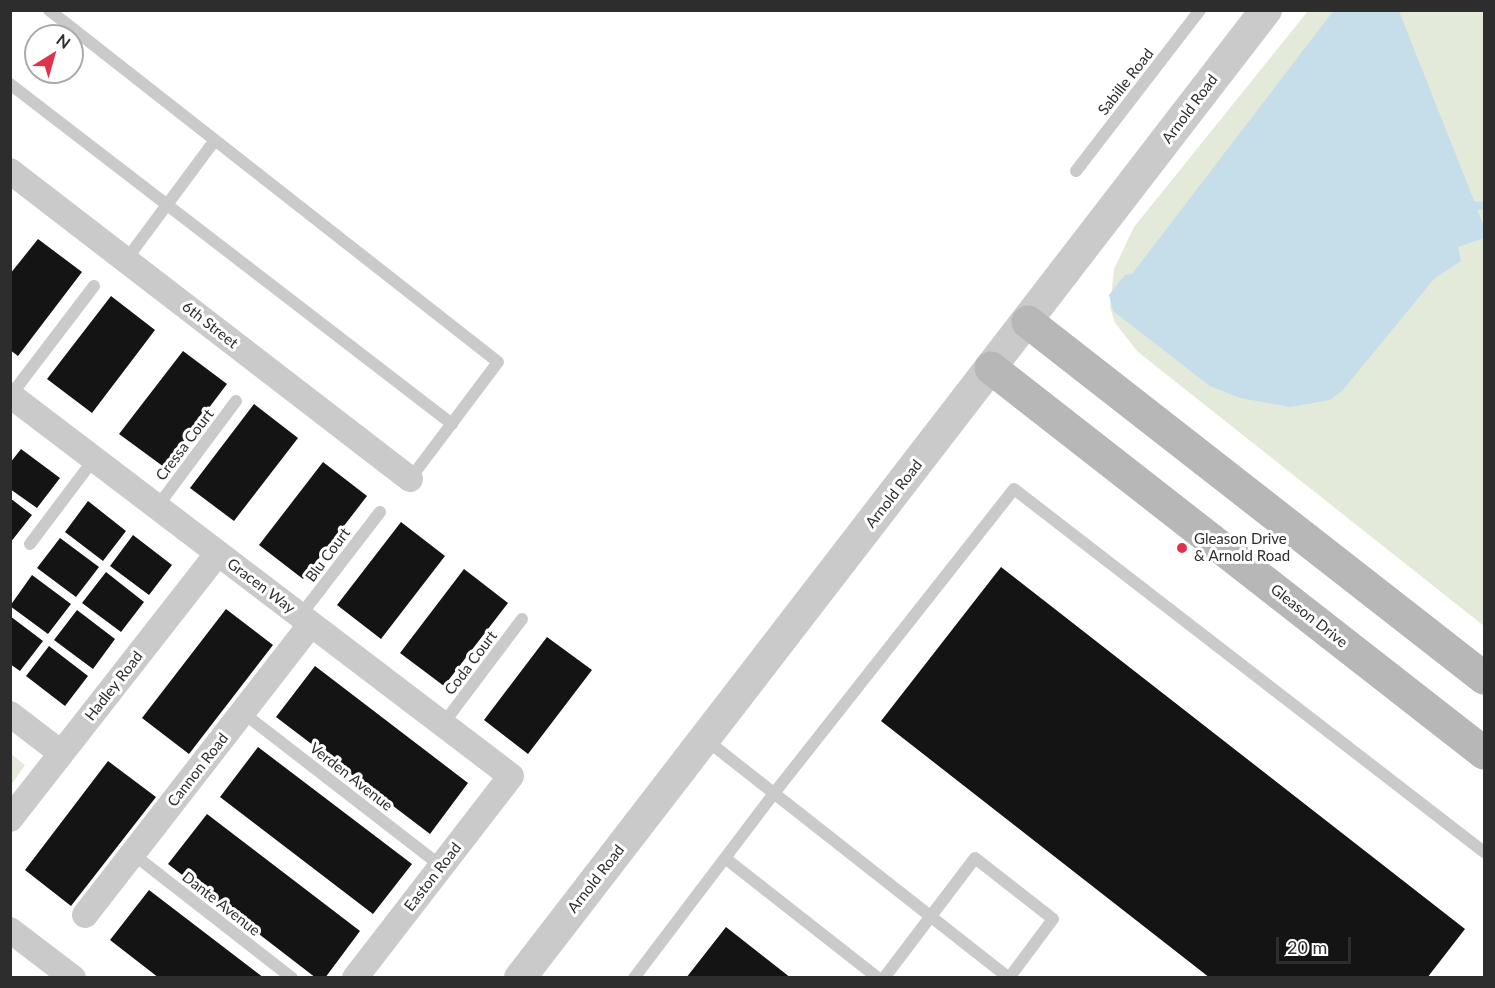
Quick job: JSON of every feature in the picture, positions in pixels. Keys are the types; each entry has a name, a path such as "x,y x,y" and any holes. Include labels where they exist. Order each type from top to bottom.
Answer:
{"main road":[{"path":"1028,322 1485,678"},
{"name":"Gleason Drive","path":"991,368 1485,753"}],"street":[{"name":"Arnold Road","path":"520,978 1028,322 1266,10"},
{"name":"6th Street","path":"10,171 410,479"},
{"name":"Gracen Way","path":"11,395 512,776"},
{"name":"Hadley Road","path":"10,819 218,553"},
{"name":"Cannon Road","path":"85,915 242,712 306,620"},
{"path":"10,714 61,753"},
{"name":"Easton Road","path":"355,978 512,776"},
{"path":"10,930 73,978"}],"lane":[{"path":"49,10 498,362 410,479"},
{"name":"Sabille Road","path":"1076,171 1200,10"},
{"path":"10,84 452,424"},
{"path":"126,260 215,140"},
{"path":"11,395 94,286"},
{"name":"Cressa Court","path":"157,507 236,401"},
{"path":"30,544 94,459"},
{"path":"634,978 775,792 1014,489 1485,852"},
{"name":"Blu Court","path":"306,620 380,512"},
{"name":"Coda Court","path":"443,724 522,620"},
{"name":"Verden Avenue","path":"242,712 441,866"},
{"path":"705,739 775,792 929,916 1009,978 1053,919 975,858 929,916 884,978"},
{"name":"Dante Avenue","path":"133,854 292,978"},
{"path":"725,858 878,978"}],"green space":[{"path":"1308,11 1484,11 1484,626 1138,352 1115,323 1110,307 1114,269 1134,227"},
{"path":"11,754 25,765 11,785"}],"water":[{"path":"1334,10 1399,11 1484,226 1484,238 1458,247 1461,261 1434,279 1342,391 1330,400 1290,407 1240,398 1210,386 1113,311 1109,295 1125,275 1132,274"}],"building":[{"path":"38,239 82,272 18,356 10,350 10,274"},
{"path":"111,296 155,330 92,413 47,379"},
{"path":"183,351 227,384 164,467 119,434"},
{"path":"254,404 298,438 234,521 190,488"},
{"path":"21,449 60,478 37,508 10,489 10,463"},
{"path":"323,462 367,496 303,579 259,545"},
{"path":"10,498 32,515 10,543"},
{"path":"88,501 126,531 103,561 65,532"},
{"path":"401,522 445,556 381,639 337,605"},
{"path":"133,535 172,565 149,595 110,566"},
{"path":"60,538 99,567 76,597 37,568"},
{"path":"1001,567 1465,929 1427,978 1210,978 881,721"},
{"path":"464,569 508,603 444,686 400,653"},
{"path":"106,572 144,602 121,632 82,603"},
{"path":"32,575 71,604 48,634 10,606"},
{"path":"226,609 273,645 189,754 142,718"},
{"path":"77,610 115,639 93,669 54,640"},
{"path":"10,616 43,641 20,671 10,664"},
{"path":"547,637 592,670 528,754 484,720"},
{"path":"49,646 88,676 65,706 26,676"},
{"path":"315,666 468,783 430,834 276,717"},
{"path":"258,747 412,864 373,914 220,797"},
{"path":"108,761 156,797 71,906 25,870"},
{"path":"207,814 360,931 325,978 316,978 168,864"},
{"path":"149,890 264,978 159,978 110,940"},
{"path":"726,927 791,978 686,978"}],"waterway":[{"path":"1468,205 1484,206"}],"place":[{"name":"Gleason Drive & Arnold Road","path":"1182,548"}]}
